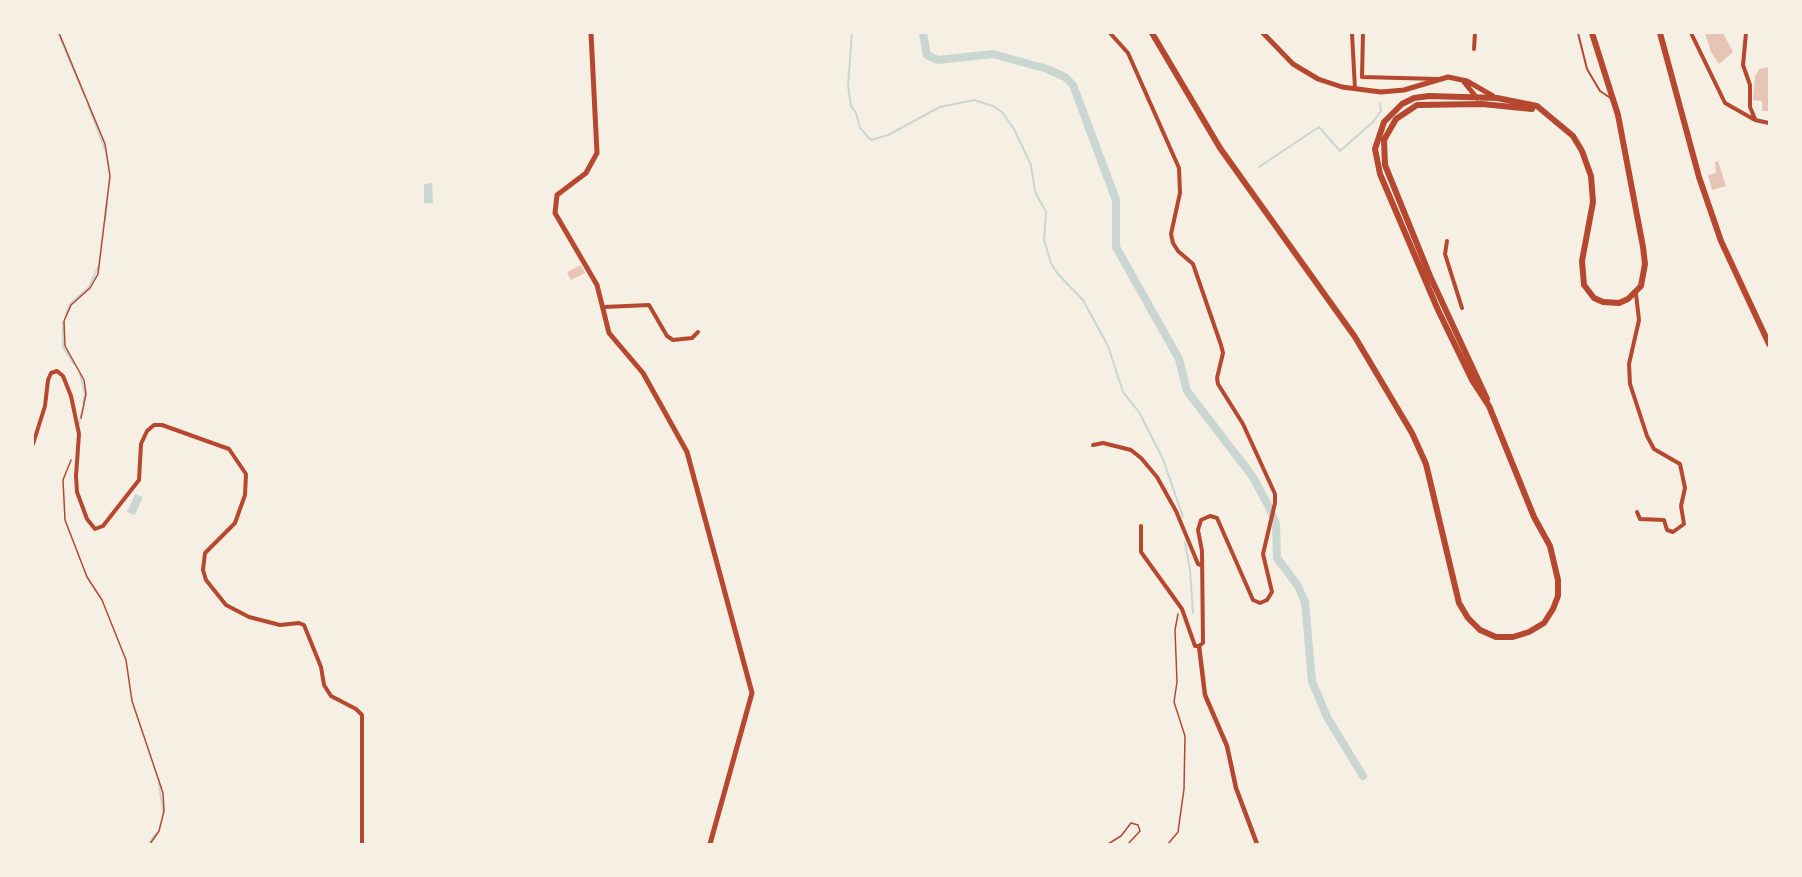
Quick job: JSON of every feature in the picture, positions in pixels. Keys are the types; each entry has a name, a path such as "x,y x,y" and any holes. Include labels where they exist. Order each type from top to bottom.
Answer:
{"main road":[{"path":"591,33 597,153 586,173 557,195 554,208 565,232 579,250 597,285 609,333 643,372 687,452 751,683 751,704 710,844"},
{"path":"1152,33 1220,148 1355,337 1412,433 1426,464 1460,603 1468,618 1480,630 1496,636 1513,637 1544,623 1553,609 1558,596 1558,580 1550,546 1534,517 1483,386 1430,276 1385,165 1383,153 1388,129 1406,110 1418,105 1510,105"},
{"path":"1263,33 1293,64 1318,79 1355,90 1381,92 1404,90 1442,79 1461,79 1497,98"},
{"path":"1451,96 1497,98 1530,104 1544,112 1573,136 1582,151 1590,176 1593,202 1582,269 1587,291 1594,298 1611,303 1628,299 1636,294 1641,286 1645,264 1631,171 1614,100 1592,33"},
{"path":"1660,33 1699,177 1721,241 1769,344"},
{"path":"1461,79 1464,91 1461,95 1414,98 1393,111 1378,134 1376,161 1438,310 1472,380 1489,406"},
{"path":"1461,79 1478,100 1498,101 1544,112"}],"street":[{"path":"1110,33 1128,53 1179,168 1180,193 1171,234 1173,243 1178,251 1193,264 1223,353 1217,378 1218,384 1243,424 1273,487 1275,503 1263,554 1272,592 1267,600 1260,603 1253,600 1217,518 1210,516 1201,520 1198,530 1202,543 1203,643 1199,646"},
{"path":"1352,33 1355,90"},
{"path":"1363,33 1362,77 1442,79"},
{"path":"1474,49 1475,33"},
{"path":"1691,33 1725,103 1755,120 1769,123"},
{"path":"1746,33 1743,65 1750,85 1750,107 1755,120"},
{"path":"1447,241 1445,254 1462,308"},
{"path":"1636,294 1639,320 1629,364 1630,384 1647,436 1654,449 1680,464 1685,488 1681,506 1684,524 1673,532 1667,530 1664,520 1640,519 1637,512"},
{"path":"604,307 648,305 667,336 674,340 692,338 698,332"},
{"path":"33,444 45,406 48,380 54,371 60,372 66,383 78,428 77,492 87,519 95,529 103,526 139,480 141,444 147,431 154,425 162,425 229,449 240,462 246,474 246,484 238,517 205,553 203,570 206,580 226,605 249,617 280,625 304,625 321,667 324,685 331,696 356,709 362,716 362,844"},
{"path":"1093,445 1103,443 1131,450 1142,458 1157,477 1176,511 1198,564 1201,565"},
{"path":"1141,526 1142,552 1182,609 1192,642 1199,646"},
{"path":"1199,646 1205,695 1227,746 1236,788 1257,844"}],"lane":[{"path":"1578,33 1591,77 1600,91 1614,100"}],"path":[{"path":"59,33 105,144 110,176 98,274 90,288 71,304 64,321 65,346 79,367 86,394 78,428"},
{"path":"72,456 63,480 65,520 87,577 102,600 126,660 132,701 163,793 164,811 159,831 150,844"},
{"path":"1168,844 1178,832 1184,789 1185,736 1174,702 1177,682 1175,630 1177,616 1182,609"},
{"path":"1108,844 1121,836 1131,823 1138,825 1140,831 1128,844"}],"shaded area":[{"path":"432,183 433,203 424,203 424,184"},
{"path":"135,494 143,497 135,515 127,512"}],"building":[{"path":"1705,33 1723,33 1733,52 1719,64 1711,52"},
{"path":"1769,67 1769,111 1762,111 1762,101 1753,100 1755,76 1759,69"},
{"path":"1718,161 1726,186 1712,190 1708,175 1716,173 1715,162"},
{"path":"581,265 585,273 571,280 567,272"}],"waterway":[{"path":"58,33 85,97"},
{"path":"852,33 848,85 851,106 856,113 860,128 871,140 888,135 940,107 974,100 993,106 1002,112 1014,129 1031,165 1035,192 1046,212 1044,240 1051,263 1057,273 1083,300 1108,346 1123,392 1139,412 1163,459 1183,517"},
{"path":"923,33 927,55 938,60 993,54 1047,69 1065,77 1073,85 1116,200 1116,247 1179,359 1187,391 1253,477 1269,507 1276,524 1277,558 1298,586 1305,602 1312,681 1327,717 1363,776"},
{"path":"1259,167 1319,127 1340,151 1373,122 1381,111 1380,104"},
{"path":"88,105 105,150"},
{"path":"105,221 107,203"},
{"path":"66,314 70,304 89,287 99,265"},
{"path":"63,322 63,347 74,364"},
{"path":"80,374 85,394 83,403"},
{"path":"79,424 81,415"},
{"path":"1185,542 1190,570 1193,613"},
{"path":"159,784 163,811"},
{"path":"148,844 157,833"}]}
